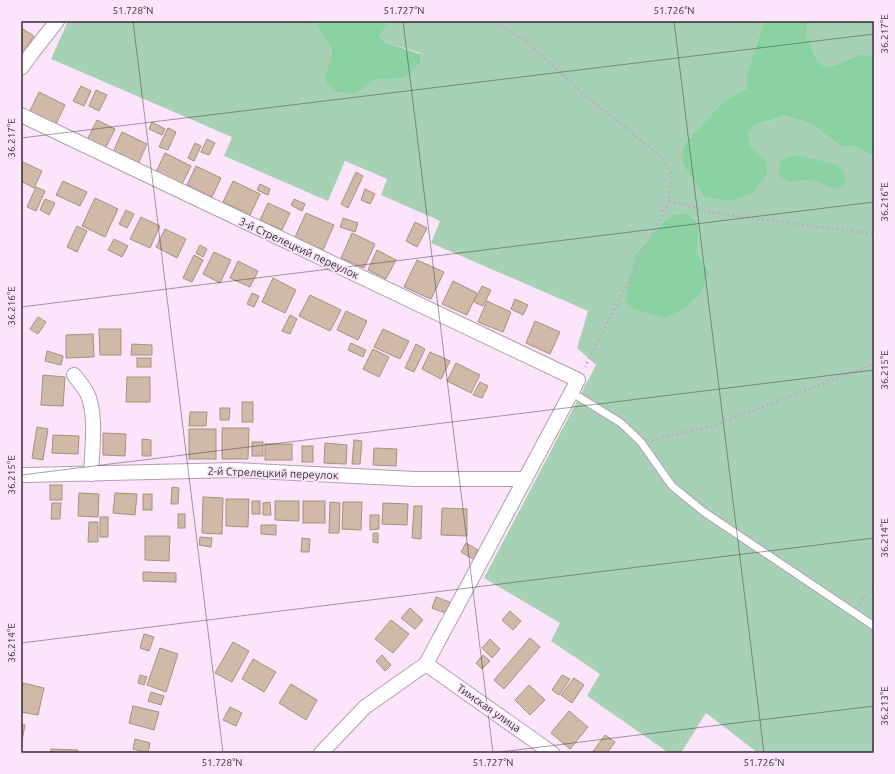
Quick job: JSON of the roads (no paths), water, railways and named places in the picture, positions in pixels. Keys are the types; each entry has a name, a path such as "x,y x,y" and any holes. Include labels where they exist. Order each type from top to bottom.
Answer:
{"street":[{"path":"21,68 57,21"},
{"name":"3-й Стрелецкий переулок","path":"21,115 575,386"},
{"path":"74,374 87,393 93,410 91,474"},
{"path":"321,753 365,707 426,664 575,386"},
{"name":"2-й Стрелецкий переулок","path":"21,475 234,470 415,479 525,479"},
{"name":"Тимская улица","path":"426,664 552,753"}],"lane":[{"path":"575,386 621,423 641,442 672,486 704,512 874,626"}]}
